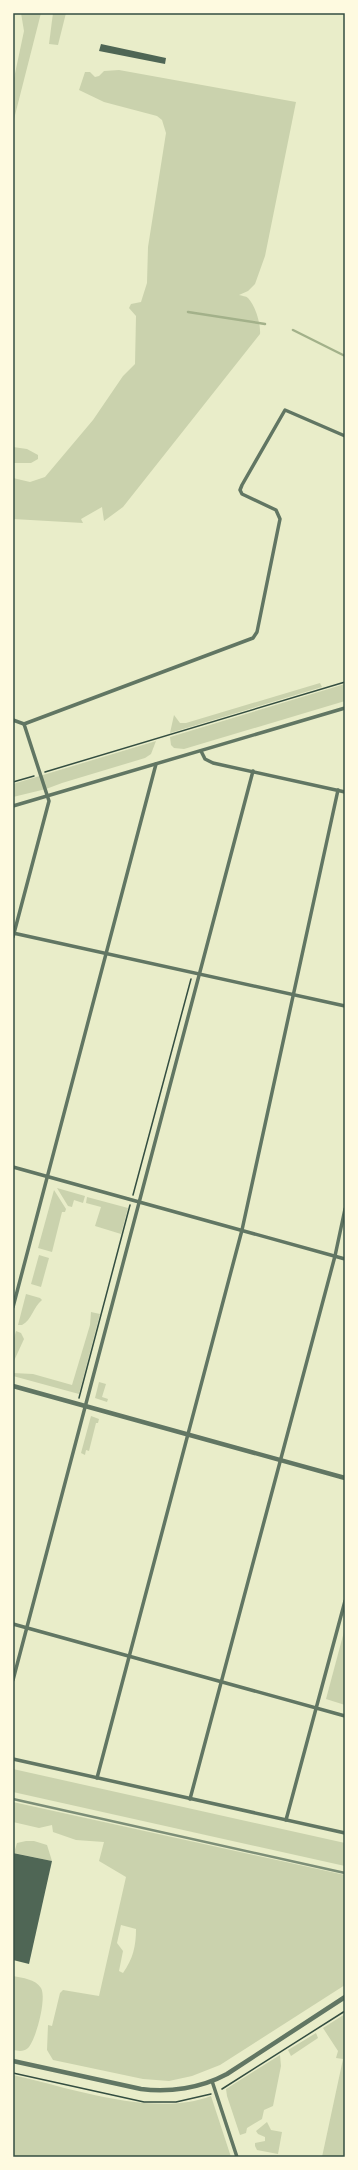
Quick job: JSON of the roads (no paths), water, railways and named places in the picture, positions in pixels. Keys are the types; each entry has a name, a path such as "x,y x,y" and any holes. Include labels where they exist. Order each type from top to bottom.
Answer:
{"street":[{"path":"13,720 24,724 253,638 257,632 280,518 276,510 242,494 240,490 285,410 345,436"},
{"path":"13,806 345,708"},
{"path":"24,724 48,796 48,806 13,934 345,1006"},
{"path":"201,751 205,759 213,763 345,792"},
{"path":"13,1307 156,764"},
{"path":"13,1680 253,771"},
{"path":"97,1778 242,1230 338,790"},
{"path":"13,1167 345,1259"},
{"path":"190,1799 335,1256 345,1209"},
{"path":"13,1386 345,1478"},
{"path":"286,1820 345,1601"},
{"path":"13,1624 221,1683 345,1716"},
{"path":"13,1759 345,1833"},
{"path":"13,2061 150,2090 176,2089 212,2081 226,2074 345,1997"},
{"path":"212,2081 236,2157"}],"waterway":[{"path":"188,312 265,324"},
{"path":"293,330 345,356"}],"railway":[{"path":"13,1799 345,1873"}]}
